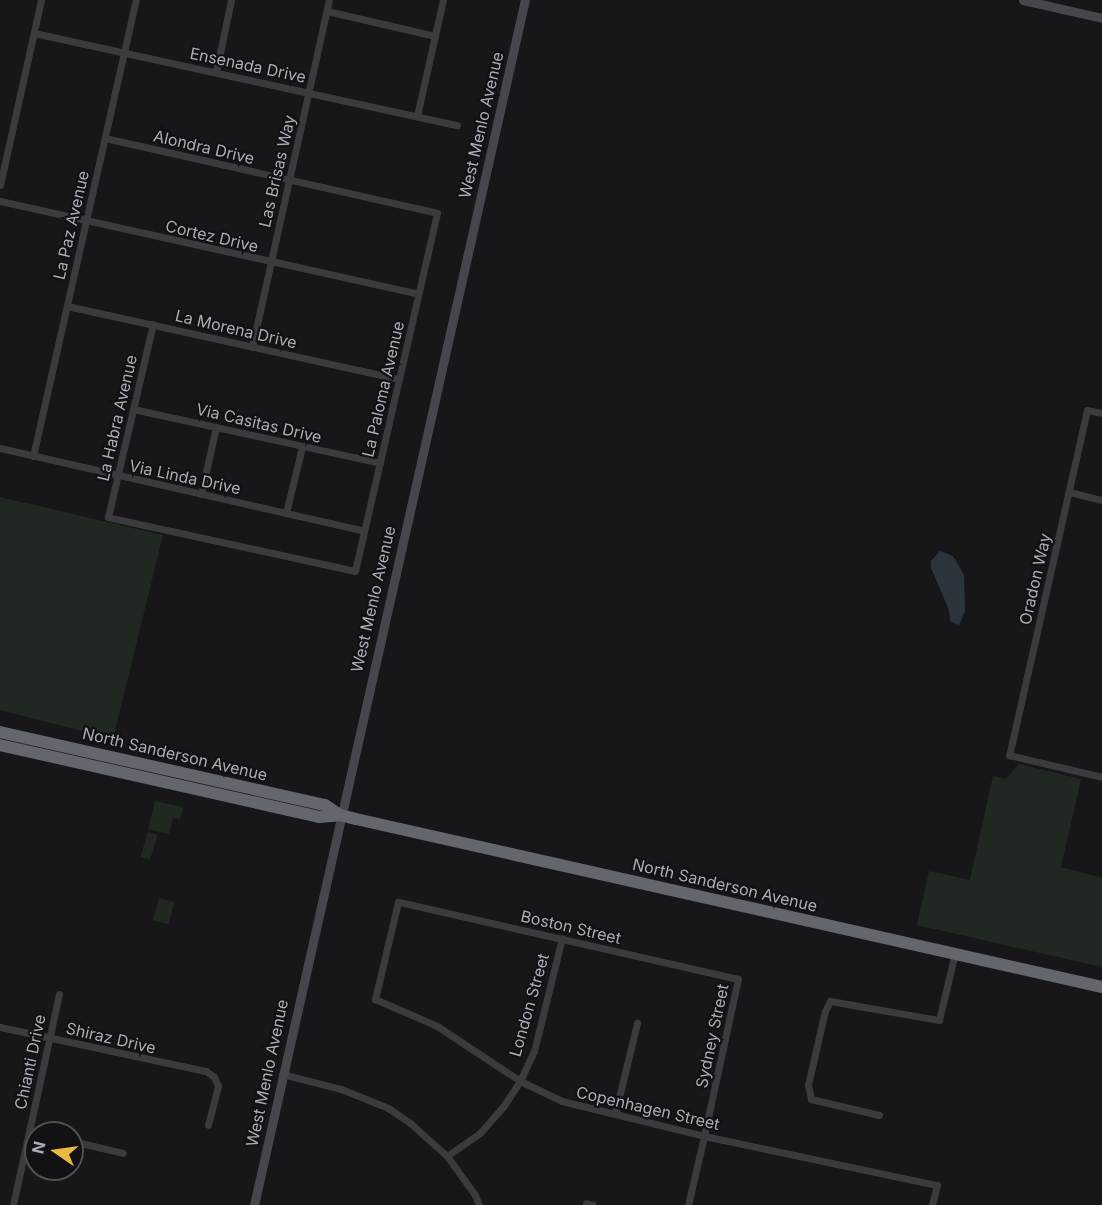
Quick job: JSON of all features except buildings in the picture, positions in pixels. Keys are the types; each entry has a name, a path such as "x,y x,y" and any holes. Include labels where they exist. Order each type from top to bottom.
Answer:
{"highway":[{"name":"North Sanderson Avenue","path":"0,732 325,805 340,816"},
{"name":"North Sanderson Avenue","path":"0,745 319,817 340,816 1102,987"},
{"path":"62,759 67,754 110,763 116,758"}],"main road":[{"name":"West Menlo Avenue","path":"254,1205 525,0"},
{"path":"1023,0 1102,18"}],"street":[{"path":"0,185 41,0"},
{"name":"La Paz Avenue","path":"33,456 136,0"},
{"path":"216,72 231,0"},
{"name":"Las Brisas Way","path":"252,347 329,0"},
{"path":"417,116 443,0"},
{"path":"327,11 435,36"},
{"name":"Ensenada Drive","path":"34,33 457,125"},
{"name":"Alondra Drive","path":"105,138 437,213"},
{"name":"Cortez Drive","path":"0,201 418,294"},
{"name":"La Paloma Avenue","path":"355,571 437,213"},
{"name":"La Morena Drive","path":"67,306 399,379"},
{"name":"La Habra Avenue","path":"153,324 108,517 355,571"},
{"name":"Via Casitas Drive","path":"133,409 380,463"},
{"name":"Oradon Way","path":"1102,413 1087,410 1009,755 1102,777"},
{"path":"201,494 216,427"},
{"path":"286,513 302,447"},
{"name":"Via Linda Drive","path":"0,448 364,531"},
{"path":"1069,492 1102,500"},
{"name":"Boston Street","path":"375,999 398,902 738,979"},
{"name":"London Street","path":"447,1156 480,1133 503,1107 520,1081 534,1051 562,938"},
{"path":"879,1115 811,1099 808,1085 825,1011 830,1002 939,1020 955,953"},
{"name":"Sydney Street","path":"688,1205 738,979"},
{"name":"Chianti Drive","path":"31,1121 59,994"},
{"name":"Copenhagen Street","path":"375,999 437,1026 520,1081 562,1101 704,1136 937,1185 932,1205"},
{"path":"615,1114 637,1023"},
{"name":"Shiraz Drive","path":"0,1027 206,1071 214,1077 218,1086 208,1125"},
{"path":"282,1074 341,1089 388,1108 410,1123 447,1156 476,1196 478,1205"},
{"path":"84,1144 123,1152"},
{"name":"Chianti Drive","path":"13,1205 24,1154"}],"shaded area":[{"path":"0,497 163,535 113,739 0,710"},
{"path":"940,551 953,556 964,575 965,611 959,625 950,621 949,610 931,568 931,561"},
{"path":"1019,764 1081,779 1061,867 1102,878 1102,967 917,925 929,871 970,880 993,776 1006,779"},
{"path":"155,801 183,807 180,819 173,818 169,834 148,829"},
{"path":"148,832 158,835 150,860 140,857"},
{"path":"159,898 174,902 169,924 153,920"}]}
